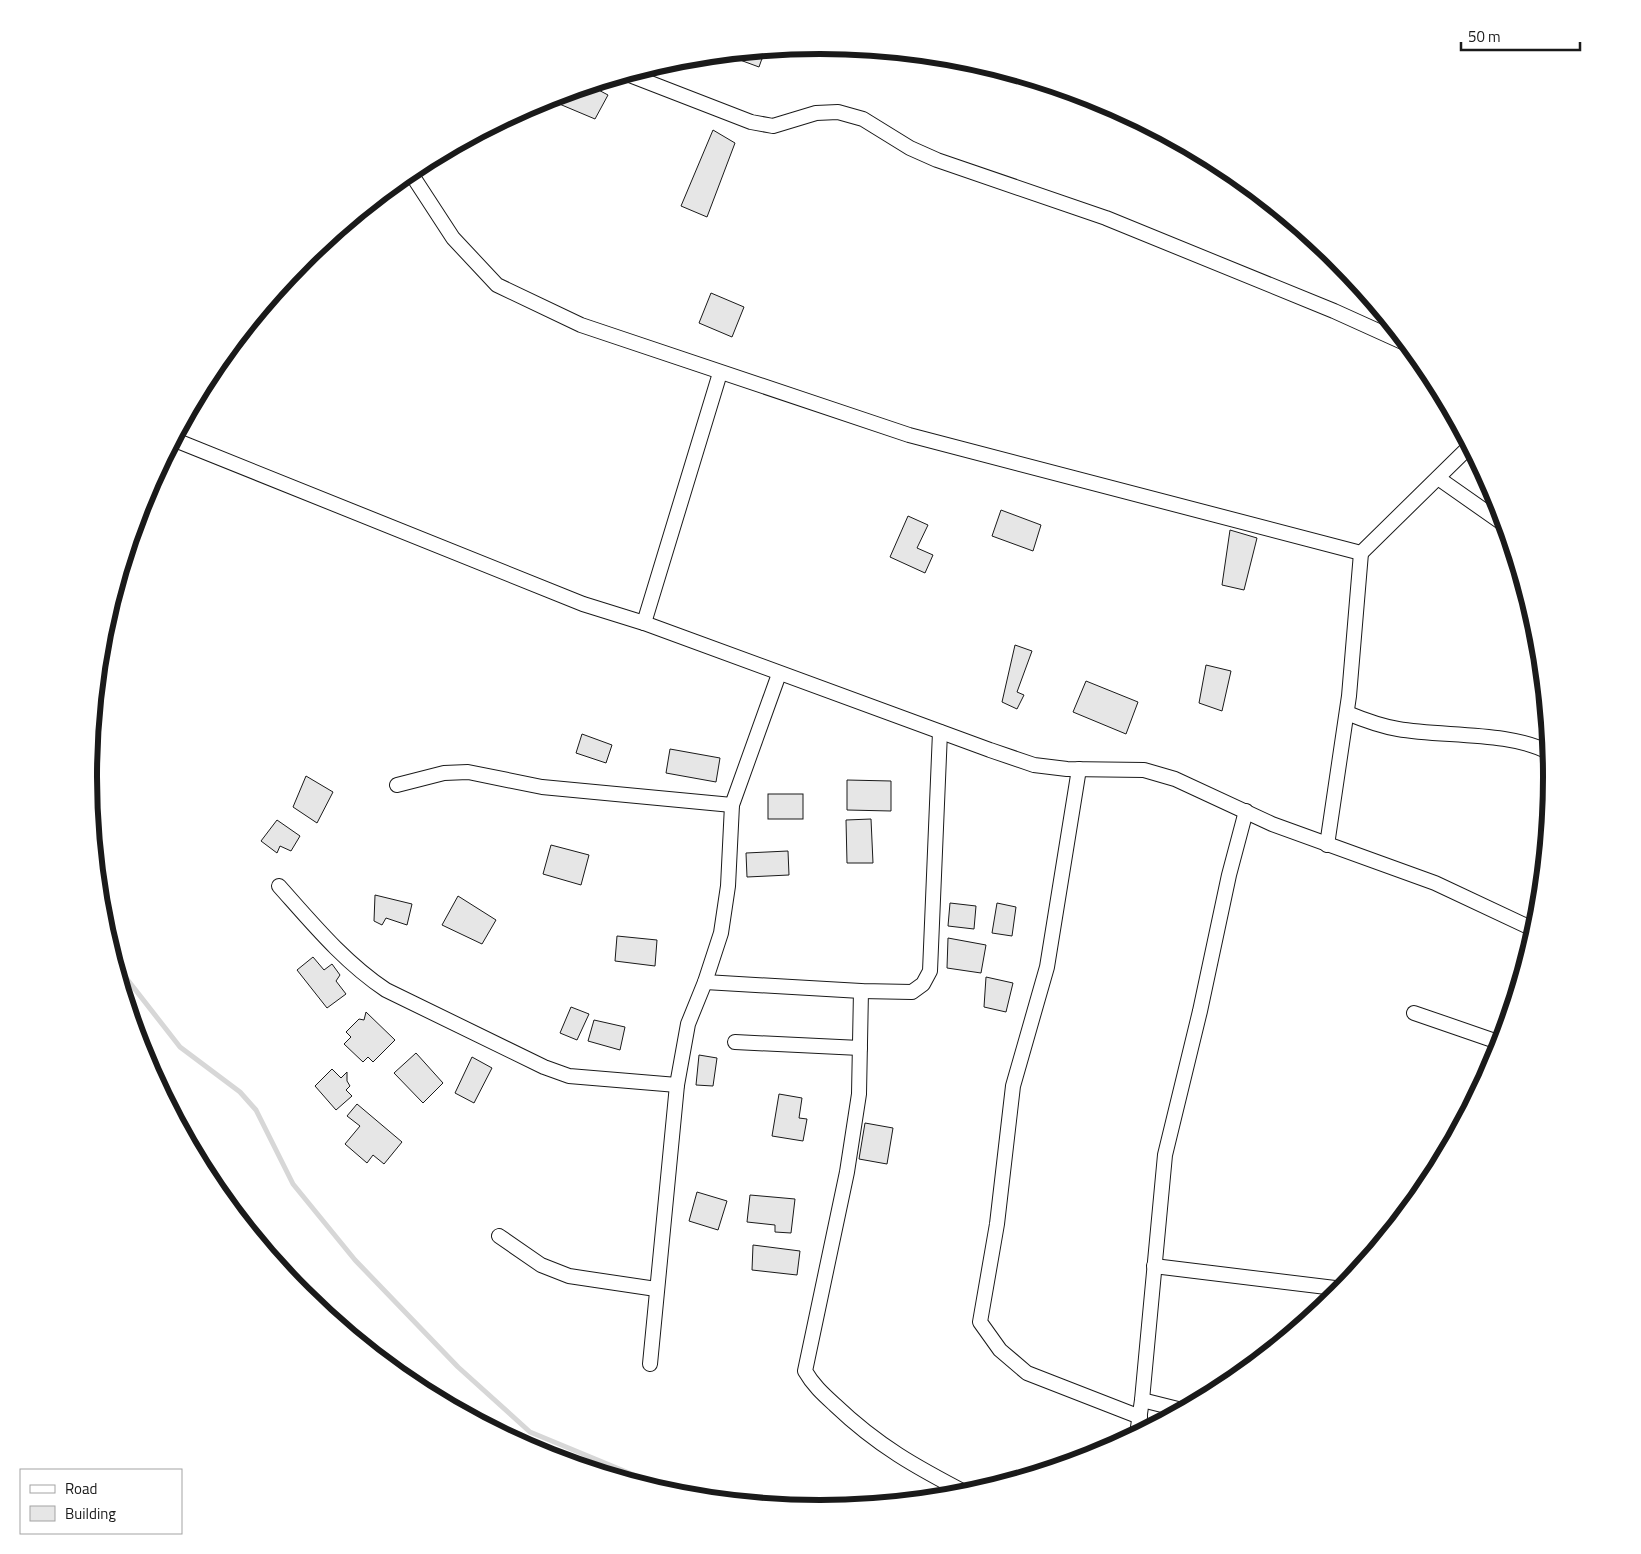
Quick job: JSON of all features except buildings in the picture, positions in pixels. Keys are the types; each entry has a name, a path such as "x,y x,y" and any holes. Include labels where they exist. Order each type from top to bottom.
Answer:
{"street":[{"path":"636,77 751,122 773,126 816,113 838,112 863,119 910,148 937,160 1106,218 1334,311 1395,338"},
{"path":"415,179 453,238 497,285 581,325 909,435 1361,552"},
{"path":"644,623 720,373"},
{"path":"180,442 583,604 644,623 779,674 1034,765 1079,769 1144,770 1175,779 1246,812 1327,845 1435,883 1528,926"},
{"path":"1327,845 1347,713 1361,552 1466,450"},
{"path":"1438,478 1496,518"},
{"path":"650,1364 677,1085 688,1024 706,982 721,933 728,886 732,805 779,674"},
{"path":"1347,713 1399,730 1518,741 1543,750"},
{"path":"706,982 912,992 923,984 930,971 940,732"},
{"path":"1079,769 1047,967 1013,1086 997,1224 980,1322 1000,1350 1027,1373 1140,1417"},
{"path":"398,785 444,773 468,772 542,787 732,805"},
{"path":"1138,1427 1165,1155 1200,1011 1228,875 1246,812"},
{"path":"278,886 336,950 362,974 386,990 523,1055 544,1067 569,1076 677,1085"},
{"path":"861,991 858,1094 847,1172 805,1371 811,1383 863,1432 918,1468 955,1487"},
{"path":"1414,1013 1494,1041"},
{"path":"735,1042 860,1048"},
{"path":"499,1236 541,1265 570,1276 656,1290"},
{"path":"1154,1266 1332,1288"},
{"path":"1142,1400 1173,1408"}],"waterway":[{"path":"126,978 180,1047 240,1092 256,1110 293,1184 355,1260 458,1367 530,1432 640,1477"}]}
